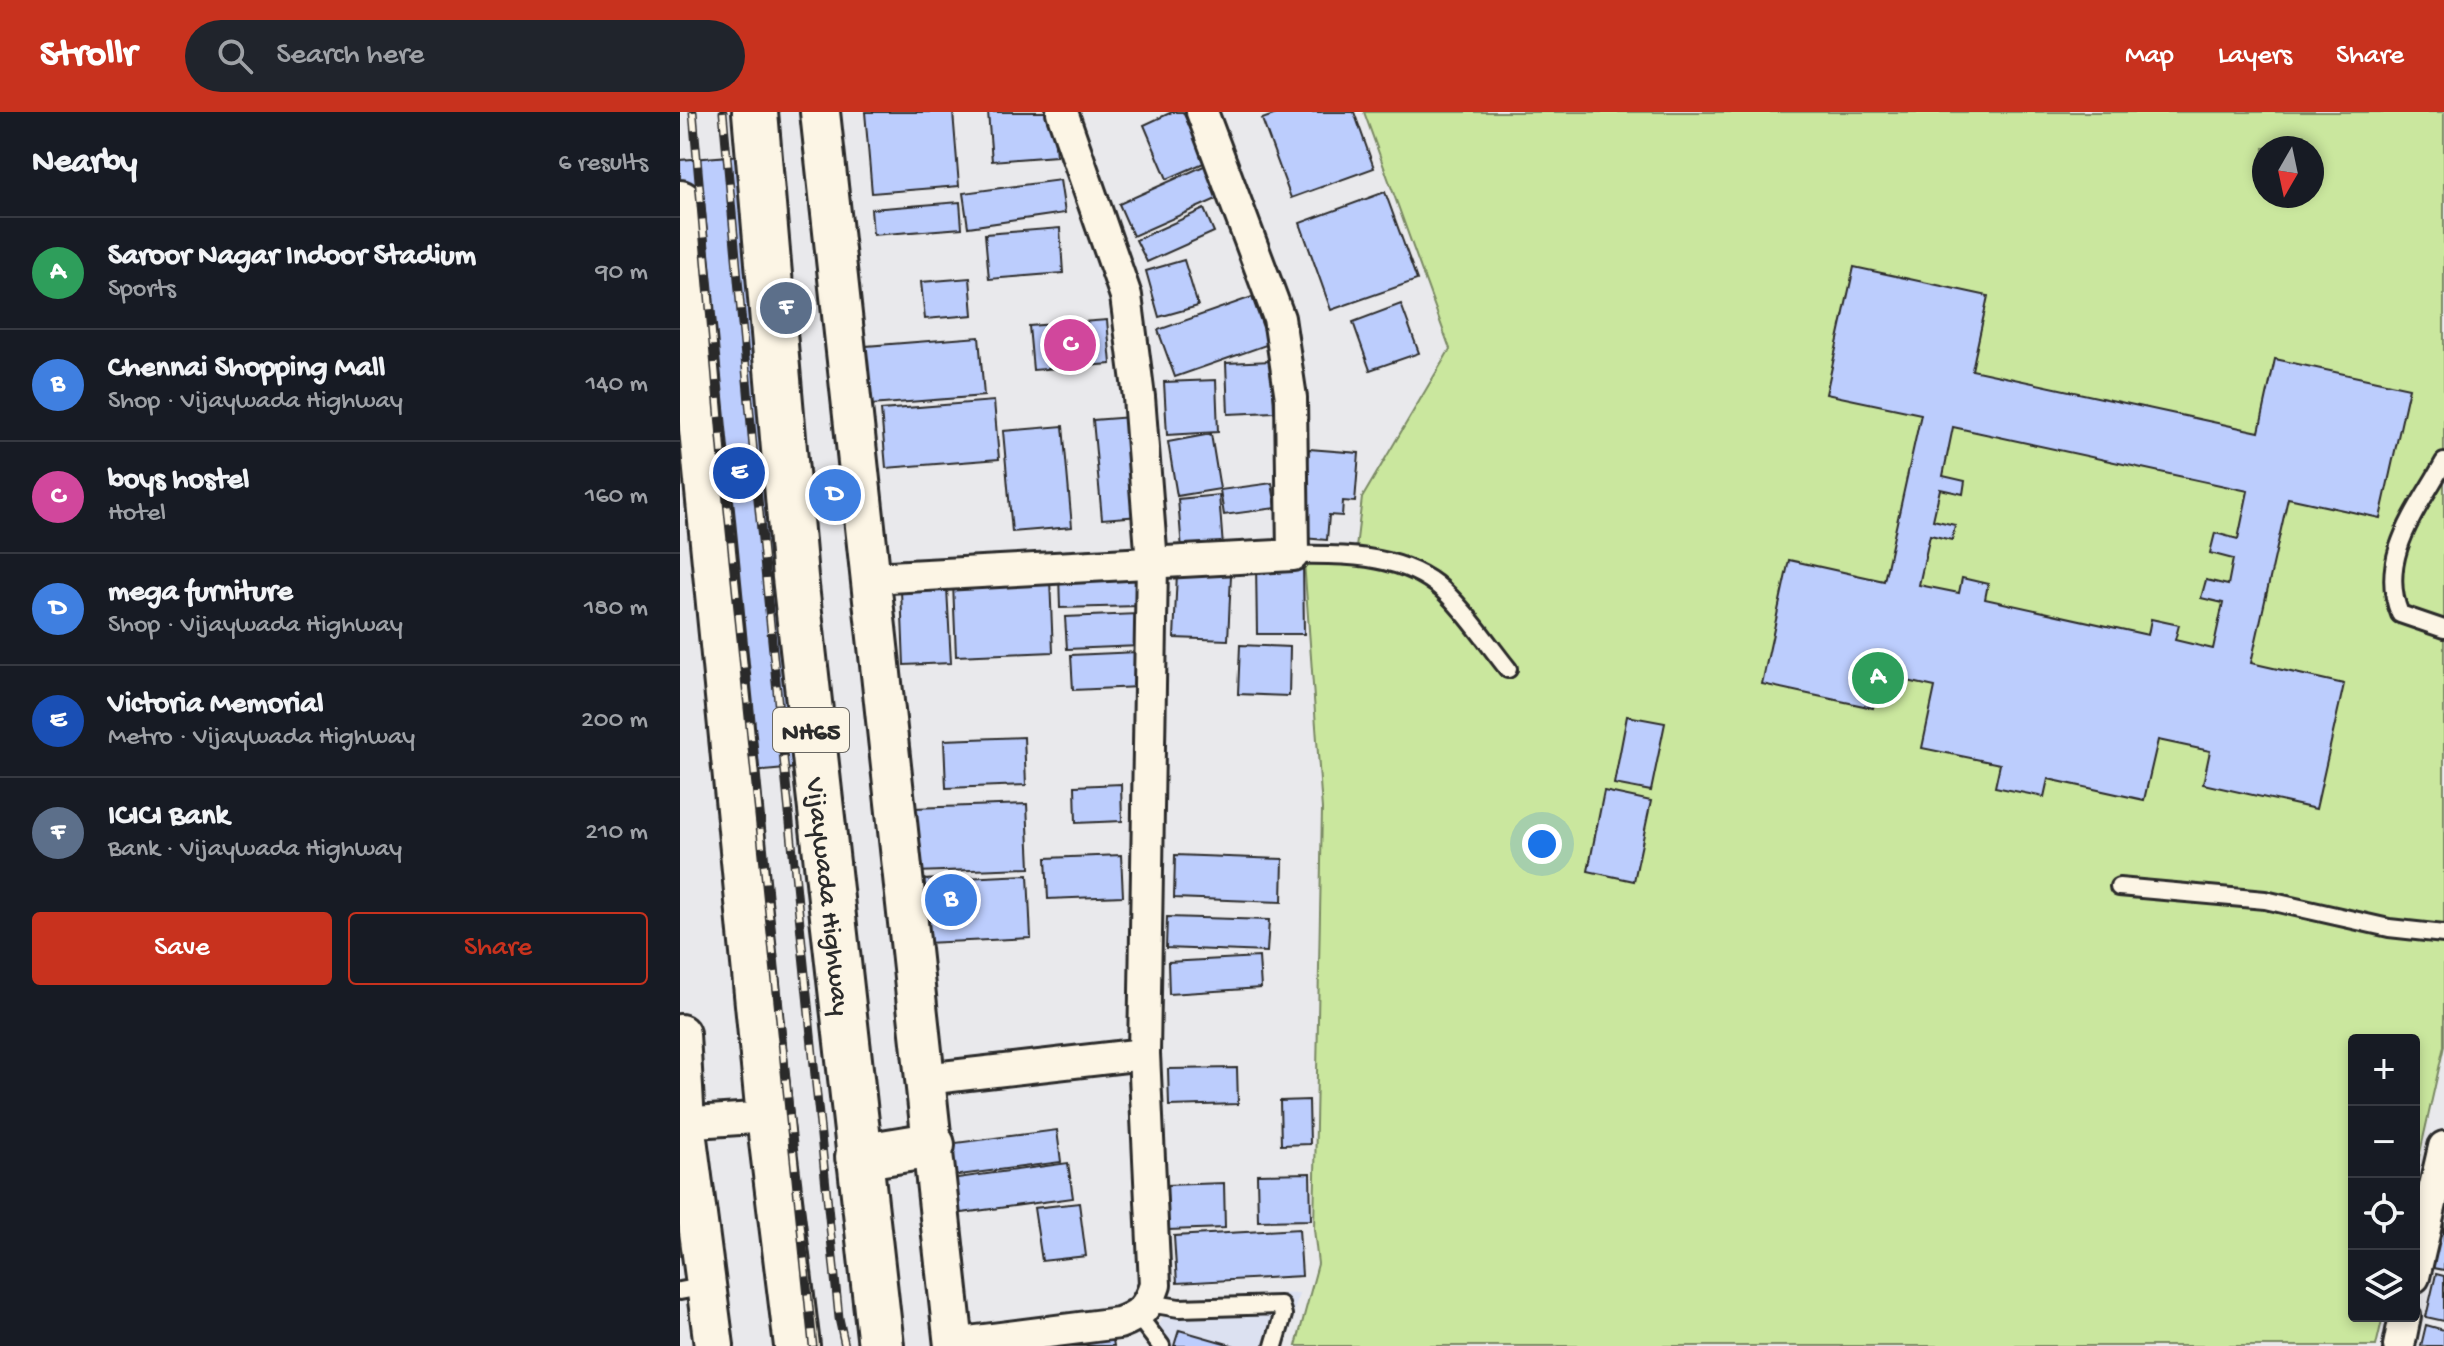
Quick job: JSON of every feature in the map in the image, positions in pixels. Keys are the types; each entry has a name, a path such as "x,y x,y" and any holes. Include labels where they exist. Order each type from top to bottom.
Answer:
{"highway":[{"name":"Vijaywada Highway","path":"755,112 795,577 881,1346"},
{"name":"NH65","path":"680,203 769,1117 797,1346"},
{"path":"858,1157 932,1145"}],"street":[{"path":"820,112 953,1345 1119,1323 1144,1309 1155,1285 1144,1054 1152,563 1139,397 1126,296 1062,112"},
{"path":"871,578 1293,555 1291,398 1279,318 1202,112"},
{"path":"680,1034 693,1288 714,1346"},
{"path":"925,1079 1144,1054"},
{"path":"683,1123 769,1117"},
{"path":"2420,1251 2444,1147"},
{"path":"2399,1346 2404,1322"}],"lane":[{"path":"2444,462 2405,531 2392,564 2392,593 2400,614 2444,629"},
{"path":"1293,555 1333,554 1386,562 1413,570 1438,586 1508,669"},
{"path":"2119,887 2265,900 2389,928 2444,934"},
{"path":"1161,1346 1144,1309 1280,1305 1283,1315 1274,1346"}],"shaded area":[{"path":"1299,1293 1285,1346 1149,1346 1171,1301"}],"green space":[{"path":"1364,112 2444,112 2444,1046 2420,1152 2420,1034 2348,1034 2348,1322 2382,1322 2376,1346 1296,1346 1318,1264 1314,1229 1322,809 1303,547 1356,548 1362,498 1450,349"}],"building":[{"path":"865,112 953,112 959,186 872,193"},
{"path":"988,112 1052,112 1056,156 992,161"},
{"path":"1172,112 1183,112 1206,162 1167,179 1144,125"},
{"path":"1282,112 1354,112 1374,168 1291,198 1262,119"},
{"path":"766,153 818,766 719,775 680,324 680,160"},
{"path":"1206,165 1221,197 1133,236 1119,204"},
{"path":"1060,180 1065,213 968,227 963,193"},
{"path":"1385,192 1417,280 1331,310 1300,223"},
{"path":"960,202 962,228 873,235 871,209"},
{"path":"1204,209 1214,232 1147,262 1136,240"},
{"path":"1060,228 1063,273 989,279 985,234"},
{"path":"1184,260 1198,306 1159,317 1146,271"},
{"path":"1854,267 1988,296 1972,370 2259,432 2275,359 2409,388 2380,518 2288,498 2251,663 2344,684 2316,809 2203,784 2210,751 2158,740 2144,800 2048,779 2044,797 1995,787 2000,764 1922,748 1935,687 1880,675 1873,708 1762,684 1789,560 1884,581 1921,414 1826,394","holes":["1953,427 2248,491 2238,539 2215,533 2210,553 2233,559 2228,585 2206,580 2201,598 2223,603 2213,649 2175,640 2179,625 2151,619 2148,635 1985,599 1988,584 1962,578 1959,593 1919,585 1930,535 1952,540 1955,525 1933,520 1940,489 1963,494 1965,481 1943,476"]},
{"path":"970,278 973,315 925,319 921,282"},
{"path":"1252,297 1269,344 1175,377 1158,330"},
{"path":"1401,304 1419,353 1370,370 1353,322"},
{"path":"1107,320 1111,364 1033,370 1029,326"},
{"path":"979,337 984,396 871,405 866,346"},
{"path":"1272,361 1274,412 1228,414 1226,363"},
{"path":"1216,380 1218,432 1167,435 1164,382"},
{"path":"994,401 999,459 886,468 881,410"},
{"path":"1131,417 1140,516 1102,519 1093,420"},
{"path":"1063,426 1072,527 1012,532 1003,431"},
{"path":"1211,434 1220,489 1177,496 1168,442"},
{"path":"1309,449 1359,453 1355,502 1343,501 1342,516 1329,515 1327,540 1302,538"},
{"path":"1272,483 1276,508 1224,515 1220,490"},
{"path":"1219,495 1223,547 1182,550 1178,499"},
{"path":"1303,562 1304,634 1257,634 1256,563"},
{"path":"1137,571 1139,606 1060,608 1059,574"},
{"path":"1177,573 1231,575 1228,640 1174,638"},
{"path":"1050,579 1053,652 956,656 953,583"},
{"path":"947,588 951,663 904,665 901,590"},
{"path":"1138,614 1140,646 1067,649 1065,617"},
{"path":"1240,645 1290,647 1289,696 1238,694"},
{"path":"1138,652 1139,687 1073,690 1071,655"},
{"path":"1627,716 1665,723 1651,791 1614,784"},
{"path":"1024,737 1026,785 946,788 944,740"},
{"path":"1121,784 1122,821 1076,823 1075,786"},
{"path":"1604,791 1651,801 1634,881 1588,871"},
{"path":"1027,804 1030,868 916,872 913,808"},
{"path":"1121,855 1123,896 1048,899 1046,858"},
{"path":"1175,855 1283,859 1282,902 1174,898"},
{"path":"1028,875 1031,938 925,943 922,880"},
{"path":"1167,917 1269,920 1267,952 1166,948"},
{"path":"1259,957 1261,988 1169,994 1168,962"},
{"path":"1237,1068 1238,1104 1169,1106 1168,1069"},
{"path":"1309,1100 1310,1144 1281,1145 1280,1101"},
{"path":"1057,1130 1061,1162 944,1177 940,1145"},
{"path":"1068,1163 1073,1198 954,1214 950,1179"},
{"path":"1310,1173 1311,1220 1258,1221 1257,1174"},
{"path":"1224,1183 1225,1228 1168,1230 1166,1185"},
{"path":"1079,1203 1086,1256 1042,1261 1034,1208"},
{"path":"2444,1224 2444,1270 2433,1268"},
{"path":"1299,1229 1302,1276 1177,1283 1174,1236"},
{"path":"2436,1274 2444,1276 2444,1321 2426,1317"},
{"path":"2426,1325 2444,1330 2444,1346 2421,1346"},
{"path":"1179,1330 1235,1346 1174,1346"},
{"path":"1113,1340 1114,1346 1065,1346"}],"railway":[{"path":"693,112 724,472 813,1346"},
{"path":"723,112 755,469 839,1318 845,1346"}],"place":[{"name":"ICICI Bank","path":"786,308"},
{"name":"boys hostel","path":"1070,345"},
{"name":"Victoria Memorial","path":"739,473"},
{"name":"mega furniture","path":"835,495"},
{"name":"Saroor Nagar Indoor Stadium","path":"1878,678"},
{"name":"Chennai Shopping Mall","path":"951,900"}]}
